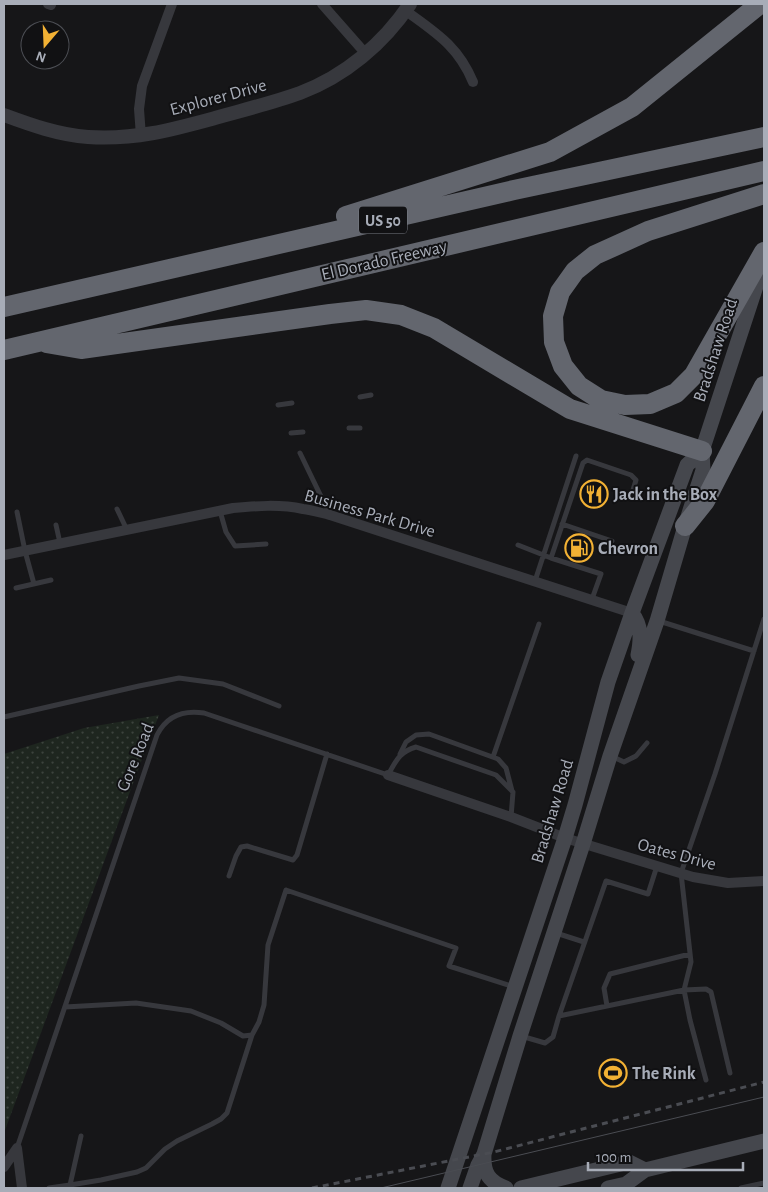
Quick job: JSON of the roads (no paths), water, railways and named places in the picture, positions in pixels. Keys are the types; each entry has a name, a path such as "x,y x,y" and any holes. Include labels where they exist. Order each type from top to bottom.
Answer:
{"highway":[{"path":"201,262 550,152 632,107 760,4"},
{"path":"694,152 764,127"},
{"name":"US 50","path":"4,307 514,190 764,137"},
{"name":"El Dorado Freeway","path":"4,350 764,171"},
{"path":"764,194 648,231 595,255 575,271 560,292 553,316 554,342 563,366 579,386 601,400 625,405 650,404 676,393 694,375 764,252"},
{"path":"36,342 82,349 366,310 401,315 434,328 570,409 702,451"},
{"path":"685,526 705,501 764,386"}],"main road":[{"name":"Bradshaw Road","path":"470,1188 484,1154 610,756 657,621 703,470 702,451 764,262"},
{"name":"Bradshaw Road","path":"448,1188 565,838 608,682 687,465 702,451"},
{"path":"630,698 641,642 640,628 637,619 632,613"},
{"path":"608,1188 626,1184 645,1170 764,1141"},
{"path":"484,1154 484,1164 488,1175 494,1183 506,1188"},
{"path":"521,1188 630,1162 645,1170"}],"street":[{"path":"141,136 139,109 142,86 172,4"},
{"path":"322,4 366,54"},
{"path":"408,7 449,43 463,62 472,82"},
{"name":"Explorer Drive","path":"4,116 52,131 76,136 114,138 141,136 173,129 301,93 323,83 366,54 389,32 408,7"},
{"name":"Business Park Drive","path":"4,555 220,511 256,506 302,508 330,515 632,613"},
{"name":"Gore Road","path":"388,775 511,817 565,838"},
{"name":"Oates Drive","path":"565,838 693,877 716,882 764,881"},
{"name":"Gore Road","path":"4,1167 17,1148"},
{"name":"Gore Road","path":"17,1148 22,1188"}],"lane":[{"path":"360,396 370,395"},
{"path":"278,405 292,403"},
{"path":"349,428 360,428"},
{"path":"291,432 303,432"},
{"path":"300,453 330,515"},
{"path":"534,581 576,456"},
{"path":"550,558 583,463 587,460 631,475 636,480 633,490"},
{"path":"117,509 127,530"},
{"path":"220,511 226,532 235,546 266,544"},
{"path":"17,512 34,584"},
{"path":"562,524 612,541"},
{"path":"56,525 60,544"},
{"path":"518,545 550,558 601,574 592,599"},
{"path":"16,588 50,580"},
{"path":"706,1080 684,990 691,962 681,873 716,774 764,619"},
{"path":"657,621 754,651"},
{"path":"493,757 539,624"},
{"path":"4,717 178,678 222,684 279,706"},
{"name":"Gore Road","path":"17,1148 157,735 166,722 182,713 193,711 204,713 388,775"},
{"path":"388,775 406,742 416,735 429,734 498,759 506,768 512,792 511,817"},
{"path":"610,756 624,762 636,756 647,743"},
{"path":"398,757 406,750 416,747 496,775 512,792"},
{"path":"229,876 241,847 247,846 293,860 297,855 327,754"},
{"path":"520,1036 545,1042 553,1037 606,881 648,894 657,866"},
{"path":"49,1188 138,1172 146,1168 177,1141 221,1119 227,1113 252,1035 259,1022 264,1005 268,945 286,890 456,948 449,966 515,987"},
{"path":"554,932 584,942"},
{"path":"607,1006 604,988 610,974 690,954"},
{"path":"559,1016 684,990 706,989 711,992 730,1072"},
{"path":"64,1007 136,1003 191,1011 221,1023 243,1036 252,1035"},
{"path":"70,1185 81,1136"},
{"path":"741,1188 764,1183"}],"tram line":[{"path":"381,1188 764,1097"}],"railway":[{"path":"312,1188 494,1152 764,1082"}],"place":[{"name":"Jack in the Box","path":"594,494"},
{"name":"Chevron","path":"579,548"},
{"name":"The Rink","path":"613,1073"}]}
